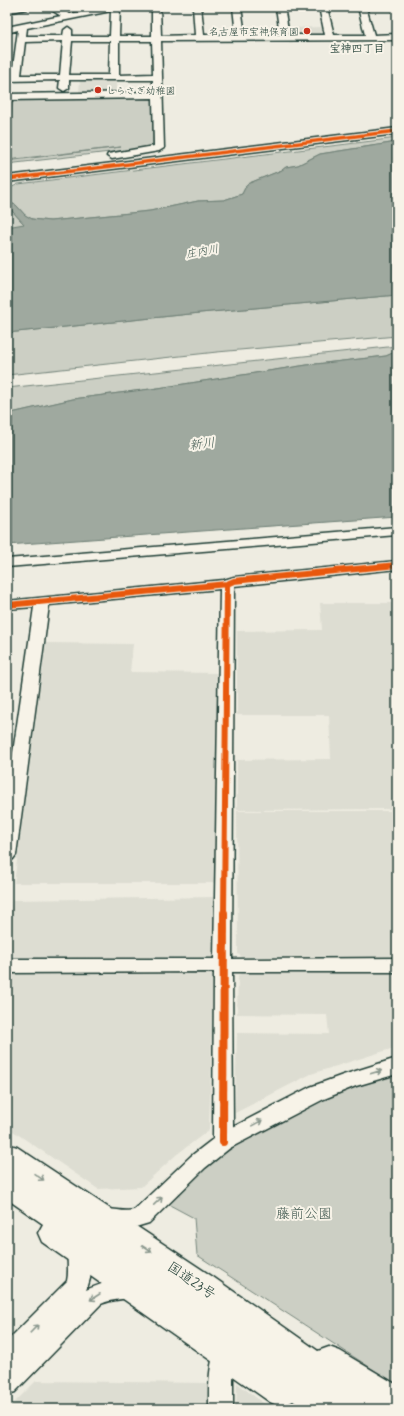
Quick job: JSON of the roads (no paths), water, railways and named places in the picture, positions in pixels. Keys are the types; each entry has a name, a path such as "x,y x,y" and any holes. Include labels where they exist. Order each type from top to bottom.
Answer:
{"highway":[{"name":"国道23号","path":"7,1155 97,1217 202,1286 375,1409"},
{"name":"国道23号","path":"7,1183 228,1335 330,1409"},
{"path":"7,1200 305,1409"},
{"path":"202,1286 397,1402"}],"street":[{"path":"8,8 24,7"},
{"path":"51,7 69,17"},
{"path":"7,30 116,7 114,77"},
{"path":"86,164 97,159 159,148 156,7"},
{"path":"197,7 200,39"},
{"path":"237,7 241,38"},
{"path":"280,7 285,38"},
{"path":"323,7 330,38"},
{"path":"362,7 370,37"},
{"path":"63,96 69,17"},
{"path":"24,26 22,39 11,78 158,77"},
{"path":"22,39 397,37"},
{"path":"8,100 63,96 158,95"},
{"path":"7,173 397,126"},
{"path":"7,179 397,131"},
{"path":"7,563 397,531"},
{"path":"7,605 227,584 234,581 397,565"},
{"path":"223,1142 223,966 227,584"},
{"path":"7,855 42,601"},
{"path":"7,966 397,965"},
{"path":"97,1217 129,1220 141,1217 198,1162 223,1142 317,1093 350,1080 397,1066"},
{"path":"7,1357 77,1285 80,1272 78,1250"},
{"path":"7,1386 93,1297 109,1290 132,1289"},
{"path":"221,1409 221,1379 225,1353"}],"water":[{"name":"庄内川","path":"397,142 397,295 7,333 7,227 24,224 7,208 7,202 16,205 25,215 32,219 50,221 150,211 198,201 224,200 242,194 247,184 286,167 298,165 320,154"},
{"name":"新川","path":"397,351 397,517 7,545 7,414 73,399 158,388 307,365 386,356"}],"place":[{"name":"名古屋市宝神保育園","path":"307,31"},
{"name":"しらさぎ幼稚園","path":"98,90"}],"district":[{"name":"宝神四丁目","path":"357,48"}],"park label":[{"name":"藤前公園","path":"304,1213"}]}
